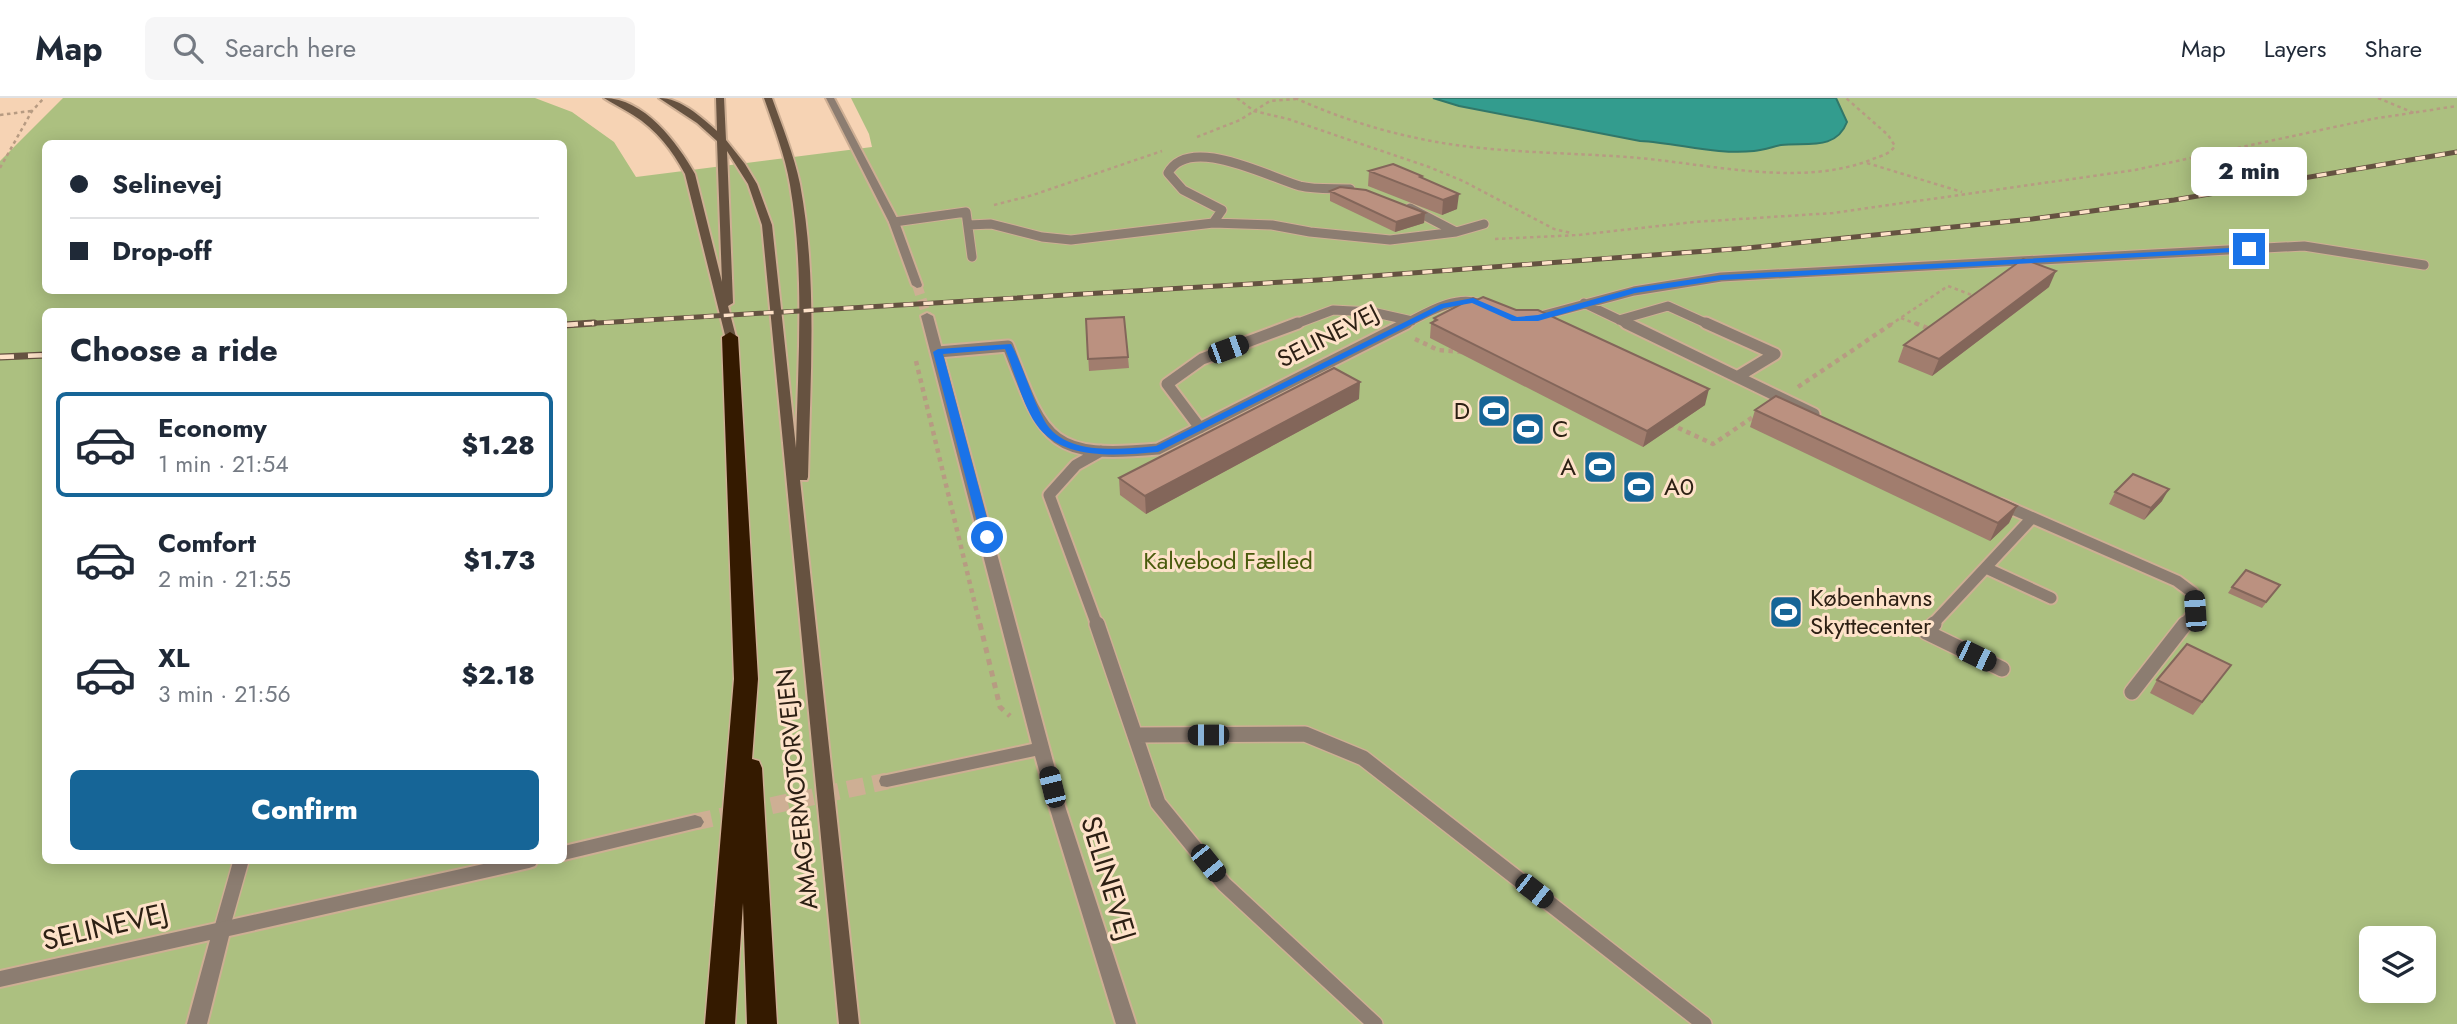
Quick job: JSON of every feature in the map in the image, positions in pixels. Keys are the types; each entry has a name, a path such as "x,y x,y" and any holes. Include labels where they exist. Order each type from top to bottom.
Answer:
{"highway":[{"path":"720,1024 746,679 730,337"},
{"name":"AMAGERMOTORVEJEN","path":"746,679 762,1024"}],"street":[{"path":"608,98 655,125 678,150 690,174 730,337"},
{"path":"663,98 700,119 721,137 750,175 767,225 801,548"},
{"path":"720,98 730,337"},
{"path":"768,98 788,152 801,231 804,318 801,548"},
{"path":"830,98 894,222 917,285"},
{"name":"SELINEVEJ","path":"927,316 1057,806 1126,1024"},
{"name":"AMAGERMOTORVEJEN","path":"801,548 849,1024"},
{"path":"887,781 1043,748"},
{"path":"567,852 695,822"},
{"name":"SELINEVEJ","path":"0,979 515,864"},
{"path":"197,1024 222,928"}],"lane":[{"path":"1213,223 1222,210 1183,190 1168,173 1172,164 1179,159 1198,155 1212,157 1304,187 1357,190"},
{"path":"1404,205 1456,232"},
{"path":"894,222 966,212 972,257"},
{"path":"969,225 992,224 1042,237 1071,240 1213,223 1272,225 1381,240 1456,232 1484,224"},
{"path":"1527,319 1584,303 1681,282 1721,277 2304,246 2424,265"},
{"name":"SELINEVEJ","path":"938,352 1008,346 1041,424 1056,438 1079,448 1112,453 1158,449 1441,306 1473,301 1494,310"},
{"path":"1584,303 1831,422"},
{"path":"1619,320 1668,306 1775,354 1737,377"},
{"path":"1199,428 1167,384 1202,359 1333,310 1372,312 1412,321"},
{"path":"1101,451 1076,465 1049,495 1158,803 1224,884 1375,1024"},
{"path":"1994,501 2177,582 2193,593 2195,611 2132,692"},
{"path":"2002,668 1926,632 2031,519"},
{"path":"1986,568 2051,598"},
{"path":"1135,735 1305,734 1363,758 1704,1024"},
{"path":"222,928 240,864"}],"path":[{"path":"0,168 32,111 44,98"},
{"path":"1237,98 1254,111 1288,119 1429,167 1463,181 1554,229 1578,235"},
{"path":"1195,138 1240,120 1279,98"},
{"path":"1270,101 1296,99 1374,130 1502,150 1630,157 1772,170 1819,169 1866,162 1892,151 1894,142 1886,132 1863,116 1846,98"},
{"path":"2378,98 2415,114"},
{"path":"1482,239 1578,235 1694,222 1833,213 1964,192 2135,170 2372,119 2457,107"},
{"path":"0,115 32,111"},
{"path":"966,212 1032,195 1172,147"},
{"path":"1866,162 1964,192"},
{"path":"1900,318 1932,330"},
{"path":"916,355 916,367 1000,706 1043,748"}],"green space":[{"name":"Kalvebod Fælled","path":"63,98 535,98 572,112 614,142 636,177 872,147 869,134 851,98 2457,98 2457,1024 0,1024 0,161"}],"water":[{"path":"1433,98 1836,98 1847,122 1836,137 1828,141 1740,152 1640,141 1459,106"}],"building":[{"path":"1393,164 1459,194 1443,200 1369,171"},
{"path":"1340,187 1366,190 1425,213 1396,222 1330,191"},
{"path":"2023,259 2056,271 1939,359 1904,345"},
{"path":"1483,297 1516,310 1538,310 1709,389 1647,431 1431,323 1437,320 1434,318 1473,298 1477,300"},
{"path":"1124,317 1128,357 1088,359 1086,319"},
{"path":"1334,368 1360,382 1145,496 1119,478"},
{"path":"1776,396 2017,506 1998,523 1755,410"},
{"path":"2133,474 2169,489 2151,508 2115,492"},
{"path":"2246,570 2280,585 2266,602 2232,587"},
{"path":"2187,644 2231,665 2202,702 2157,680"}],"tunnel":[{"path":"917,285 927,316"},
{"path":"695,822 887,781"}],"railway":[{"path":"567,325 1318,280 1747,248 2032,219 2174,200 2457,152"},
{"path":"567,325 594,323"},
{"path":"0,357 42,355"}],"place":[{"name":"D","path":"1494,411"},
{"name":"C","path":"1528,429"},
{"name":"A","path":"1600,467"},
{"name":"A0","path":"1639,487"},
{"name":"Københavns Skyttecenter","path":"1786,612"}],"route":[{"path":"987,537 938,352 1008,346 1041,424 1056,438 1079,448 1112,453 1158,449 1441,306 1473,301 1516,319 1538,318 1634,291 1721,277 2249,249"}]}
